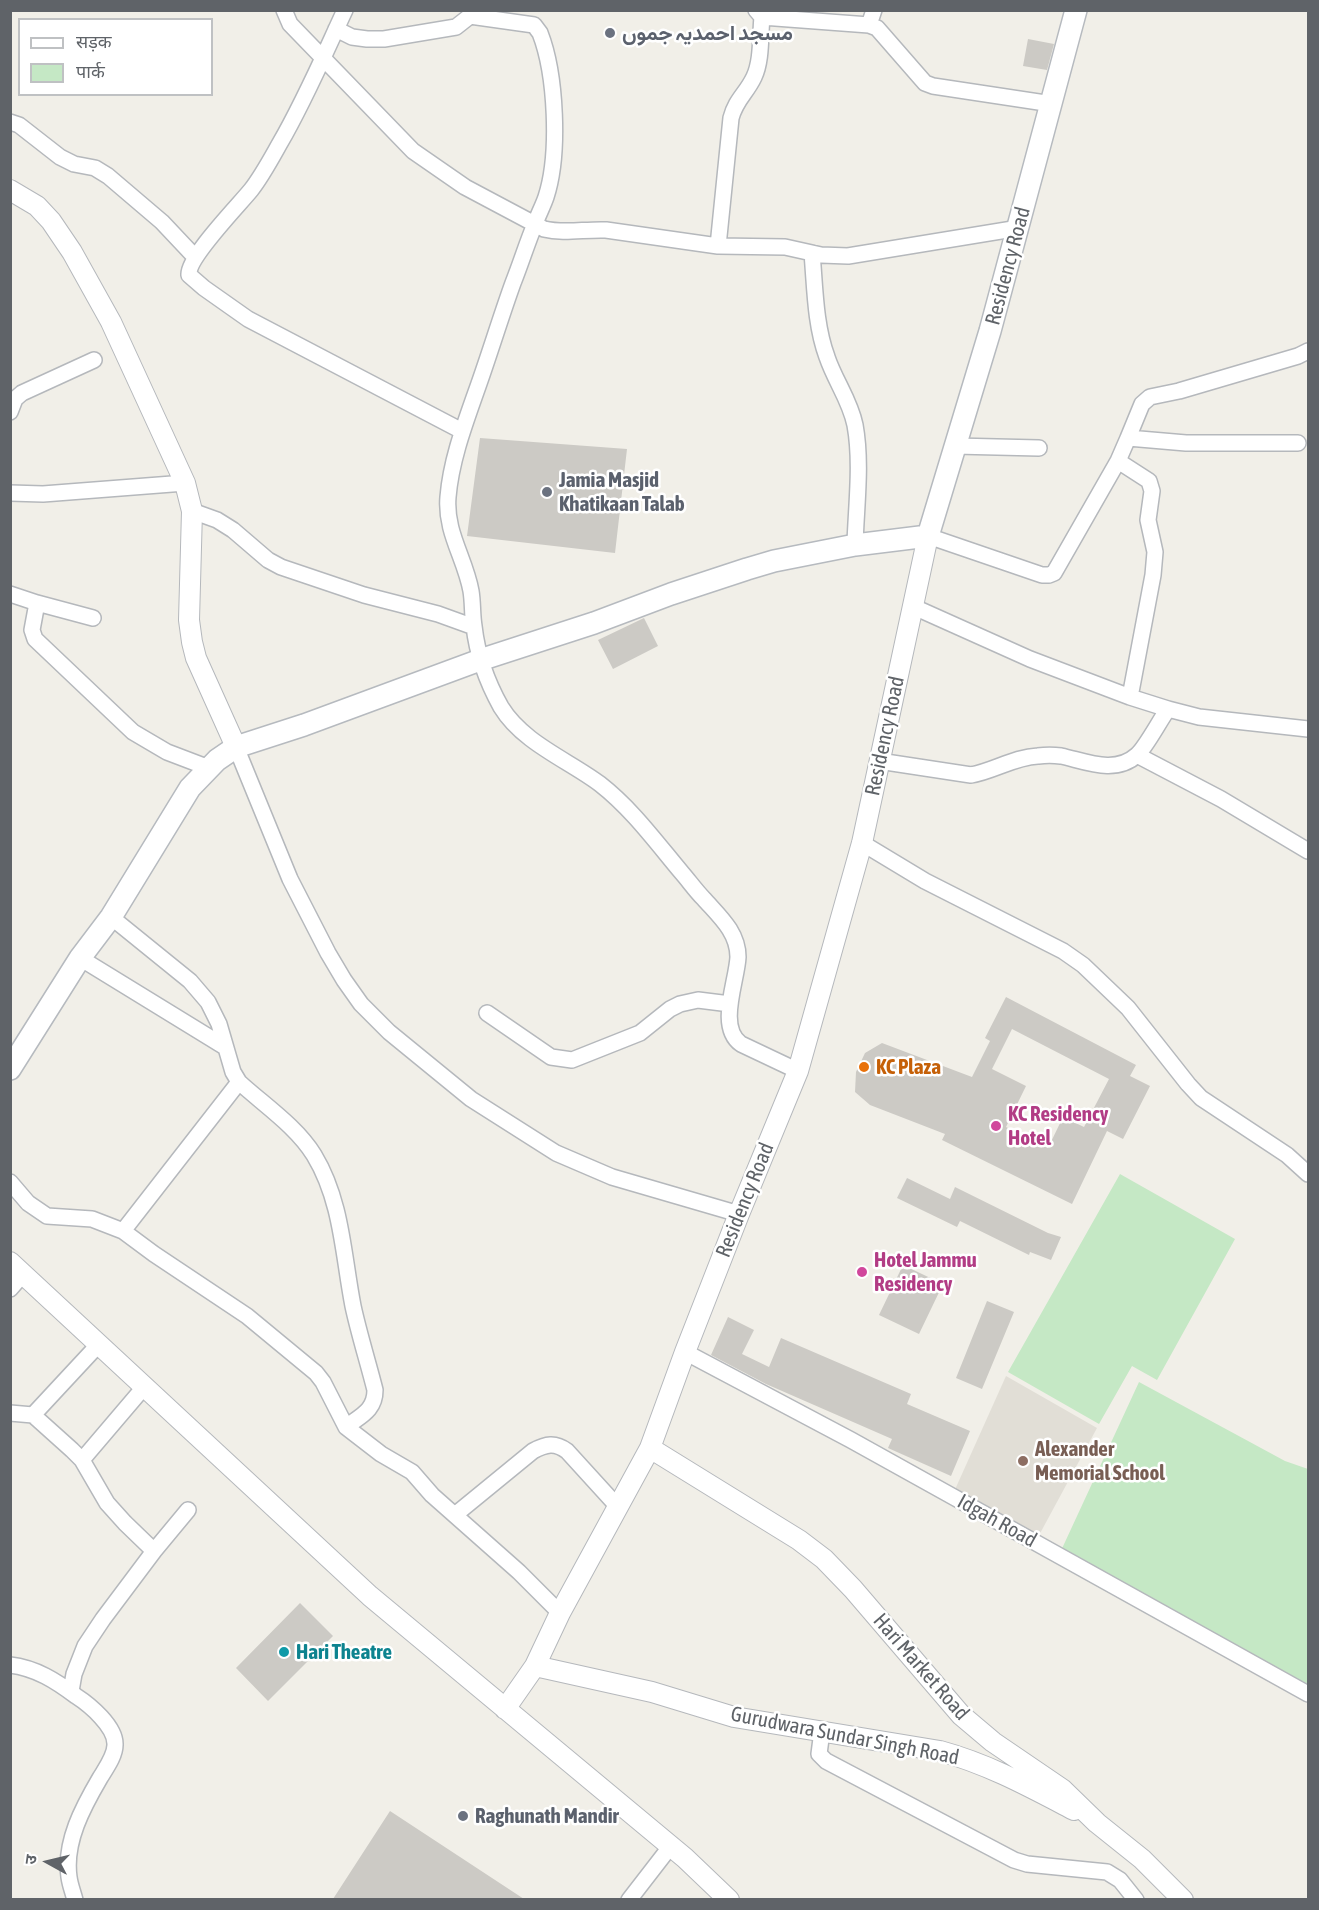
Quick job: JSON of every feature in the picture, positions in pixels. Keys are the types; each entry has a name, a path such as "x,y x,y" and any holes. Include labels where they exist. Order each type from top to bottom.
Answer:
{"main road":[{"name":"Residency Road","path":"928,536 1019,228 1076,10"},
{"path":"10,1069 80,958 111,917 190,788 217,760 236,747 304,725 480,660 747,569 774,561 855,545 928,536"}],"street":[{"path":"284,10 290,24 413,151 465,187 534,225 555,232 606,230 718,246 785,248 833,256 848,256 1019,228"},
{"path":"345,10 314,79 270,162 252,188 195,256 189,270 190,277 248,319 462,431"},
{"path":"718,246 731,118 737,101 754,76 757,65 759,14 871,18 925,83 1052,104"},
{"path":"336,29 352,37 384,39 451,29 470,16 536,18 553,91 551,177 547,196 534,225 462,431 448,498 449,519 454,542 467,570 480,660 500,705 517,726 622,803 722,918 733,935 738,955 730,1004 730,1024 735,1040 798,1071"},
{"path":"10,122 19,125 60,157 74,164 95,168 108,176 162,222 195,256"},
{"path":"10,190 37,207 51,221 72,252 111,322 184,483 192,510 189,620 196,658 236,747 290,879 328,953 355,996 389,1032 471,1099 556,1153 612,1177 739,1214"},
{"path":"812,253 817,312 823,346 849,403 855,424 857,446 855,545"},
{"path":"928,536 1042,575 1054,573 1118,461 1142,404 1150,397 1179,391 1298,356 1308,351"},
{"path":"10,412 15,399 22,393 94,360"},
{"path":"1128,438 1186,443 1298,443"},
{"path":"956,446 1039,448"},
{"path":"1118,461 1149,480 1152,491 1148,520 1155,552 1153,575 1130,697"},
{"path":"10,493 43,494 184,483"},
{"path":"192,510 217,520 233,530 267,560 281,567 364,595 438,614 474,627"},
{"name":"Residency Road","path":"505,1708 535,1666 560,1613 650,1448 739,1214 798,1071 862,843 928,536"},
{"path":"10,594 93,618"},
{"path":"37,603 32,630 35,639 133,732 167,752 209,768"},
{"path":"914,607 1030,659 1130,697 1200,717 1308,729"},
{"path":"879,761 971,775 1024,757 1058,755 1110,766 1123,763 1137,755 1168,708"},
{"path":"1137,755 1221,799 1308,851"},
{"path":"862,843 926,880 1063,951 1083,965 1128,1008 1201,1098 1287,1155 1308,1174"},
{"path":"111,917 190,981 204,996 219,1024 233,1072 239,1082 299,1135 315,1155 328,1183 336,1206 353,1305 375,1390 373,1404 346,1427"},
{"path":"80,958 225,1047"},
{"path":"486,1013 551,1057 572,1060 634,1036 680,1004 698,1000 730,1004"},
{"path":"123,1231 239,1082"},
{"path":"10,1182 28,1203 47,1216 92,1219 123,1231 247,1316 316,1373 346,1427 381,1454 412,1472 432,1495 456,1514 560,1613"},
{"path":"10,1289 17,1268 370,1596 729,1899"},
{"path":"33,1415 99,1344"},
{"name":"Idgah Road","path":"685,1352 851,1440 1308,1694"},
{"path":"82,1460 145,1386"},
{"path":"10,1413 33,1415 82,1460 107,1503 154,1551"},
{"path":"456,1514 533,1451 551,1444 560,1445 567,1451 618,1507"},
{"name":"Hari Market Road","path":"650,1448 799,1540 824,1559 853,1589 961,1715 993,1742 1062,1789 1098,1823 1142,1859 1183,1899"},
{"path":"71,1691 74,1674 85,1646 102,1619 188,1510"},
{"path":"10,1665 36,1671 89,1704 109,1728 116,1742 112,1758 85,1805 75,1829 68,1864 75,1899"},
{"name":"Gurudwara Sundar Singh Road","path":"535,1666 652,1692 734,1717 940,1751 970,1759 1009,1776 1098,1823"},
{"path":"822,1731 819,1754 826,1761 1014,1860 1027,1864 1107,1872 1120,1880 1136,1899"},
{"path":"629,1899 670,1847"}],"shaded area":[{"name":"Alexander Memorial School","path":"1006,1376 1097,1428 1037,1539 953,1494"}],"green space":[{"path":"1120,1174 1235,1239 1157,1380 1132,1366 1099,1424 1008,1372"},
{"path":"1139,1382 1285,1461 1308,1469 1308,1684 1059,1555"}],"building":[{"path":"1028,39 1054,44 1047,70 1023,66"},
{"name":"Jamia Masjid Khatikaan Talab","path":"480,438 627,449 615,553 467,536"},
{"path":"644,618 658,646 613,669 598,640"},
{"path":"1006,997 1136,1065 1130,1076 1150,1086 1123,1139 1107,1131 1072,1204 942,1140 945,1134 870,1105 855,1092 856,1072 865,1053 882,1043 972,1077 990,1041 985,1038","holes":["1012,1029 1109,1079 1084,1127 1063,1117 1048,1148 1006,1127 1026,1086 992,1069"]},
{"path":"907,1178 950,1199 955,1187 1048,1233 1061,1237 1051,1260 1030,1252 1029,1255 960,1221 957,1227 897,1198"},
{"path":"903,1265 943,1284 919,1334 879,1315"},
{"path":"987,1301 1014,1312 982,1389 956,1378"},
{"path":"728,1317 754,1330 742,1354 769,1367 781,1338 911,1394 907,1404 970,1431 951,1476 888,1448 892,1439 766,1384 711,1355"},
{"name":"Hari Theatre","path":"300,1603 333,1636 268,1701 236,1668"},
{"path":"390,1811 524,1899 333,1899"}],"place":[{"name":"مسجد احمدیہ جموں","path":"610,33"},
{"name":"Jamia Masjid Khatikaan Talab","path":"547,492"},
{"name":"KC Plaza","path":"864,1067"},
{"name":"KC Residency Hotel","path":"996,1126"},
{"name":"Hotel Jammu Residency","path":"862,1272"},
{"name":"Alexander Memorial School","path":"1023,1461"},
{"name":"Hari Theatre","path":"284,1652"},
{"name":"Raghunath Mandir","path":"463,1816"}]}
